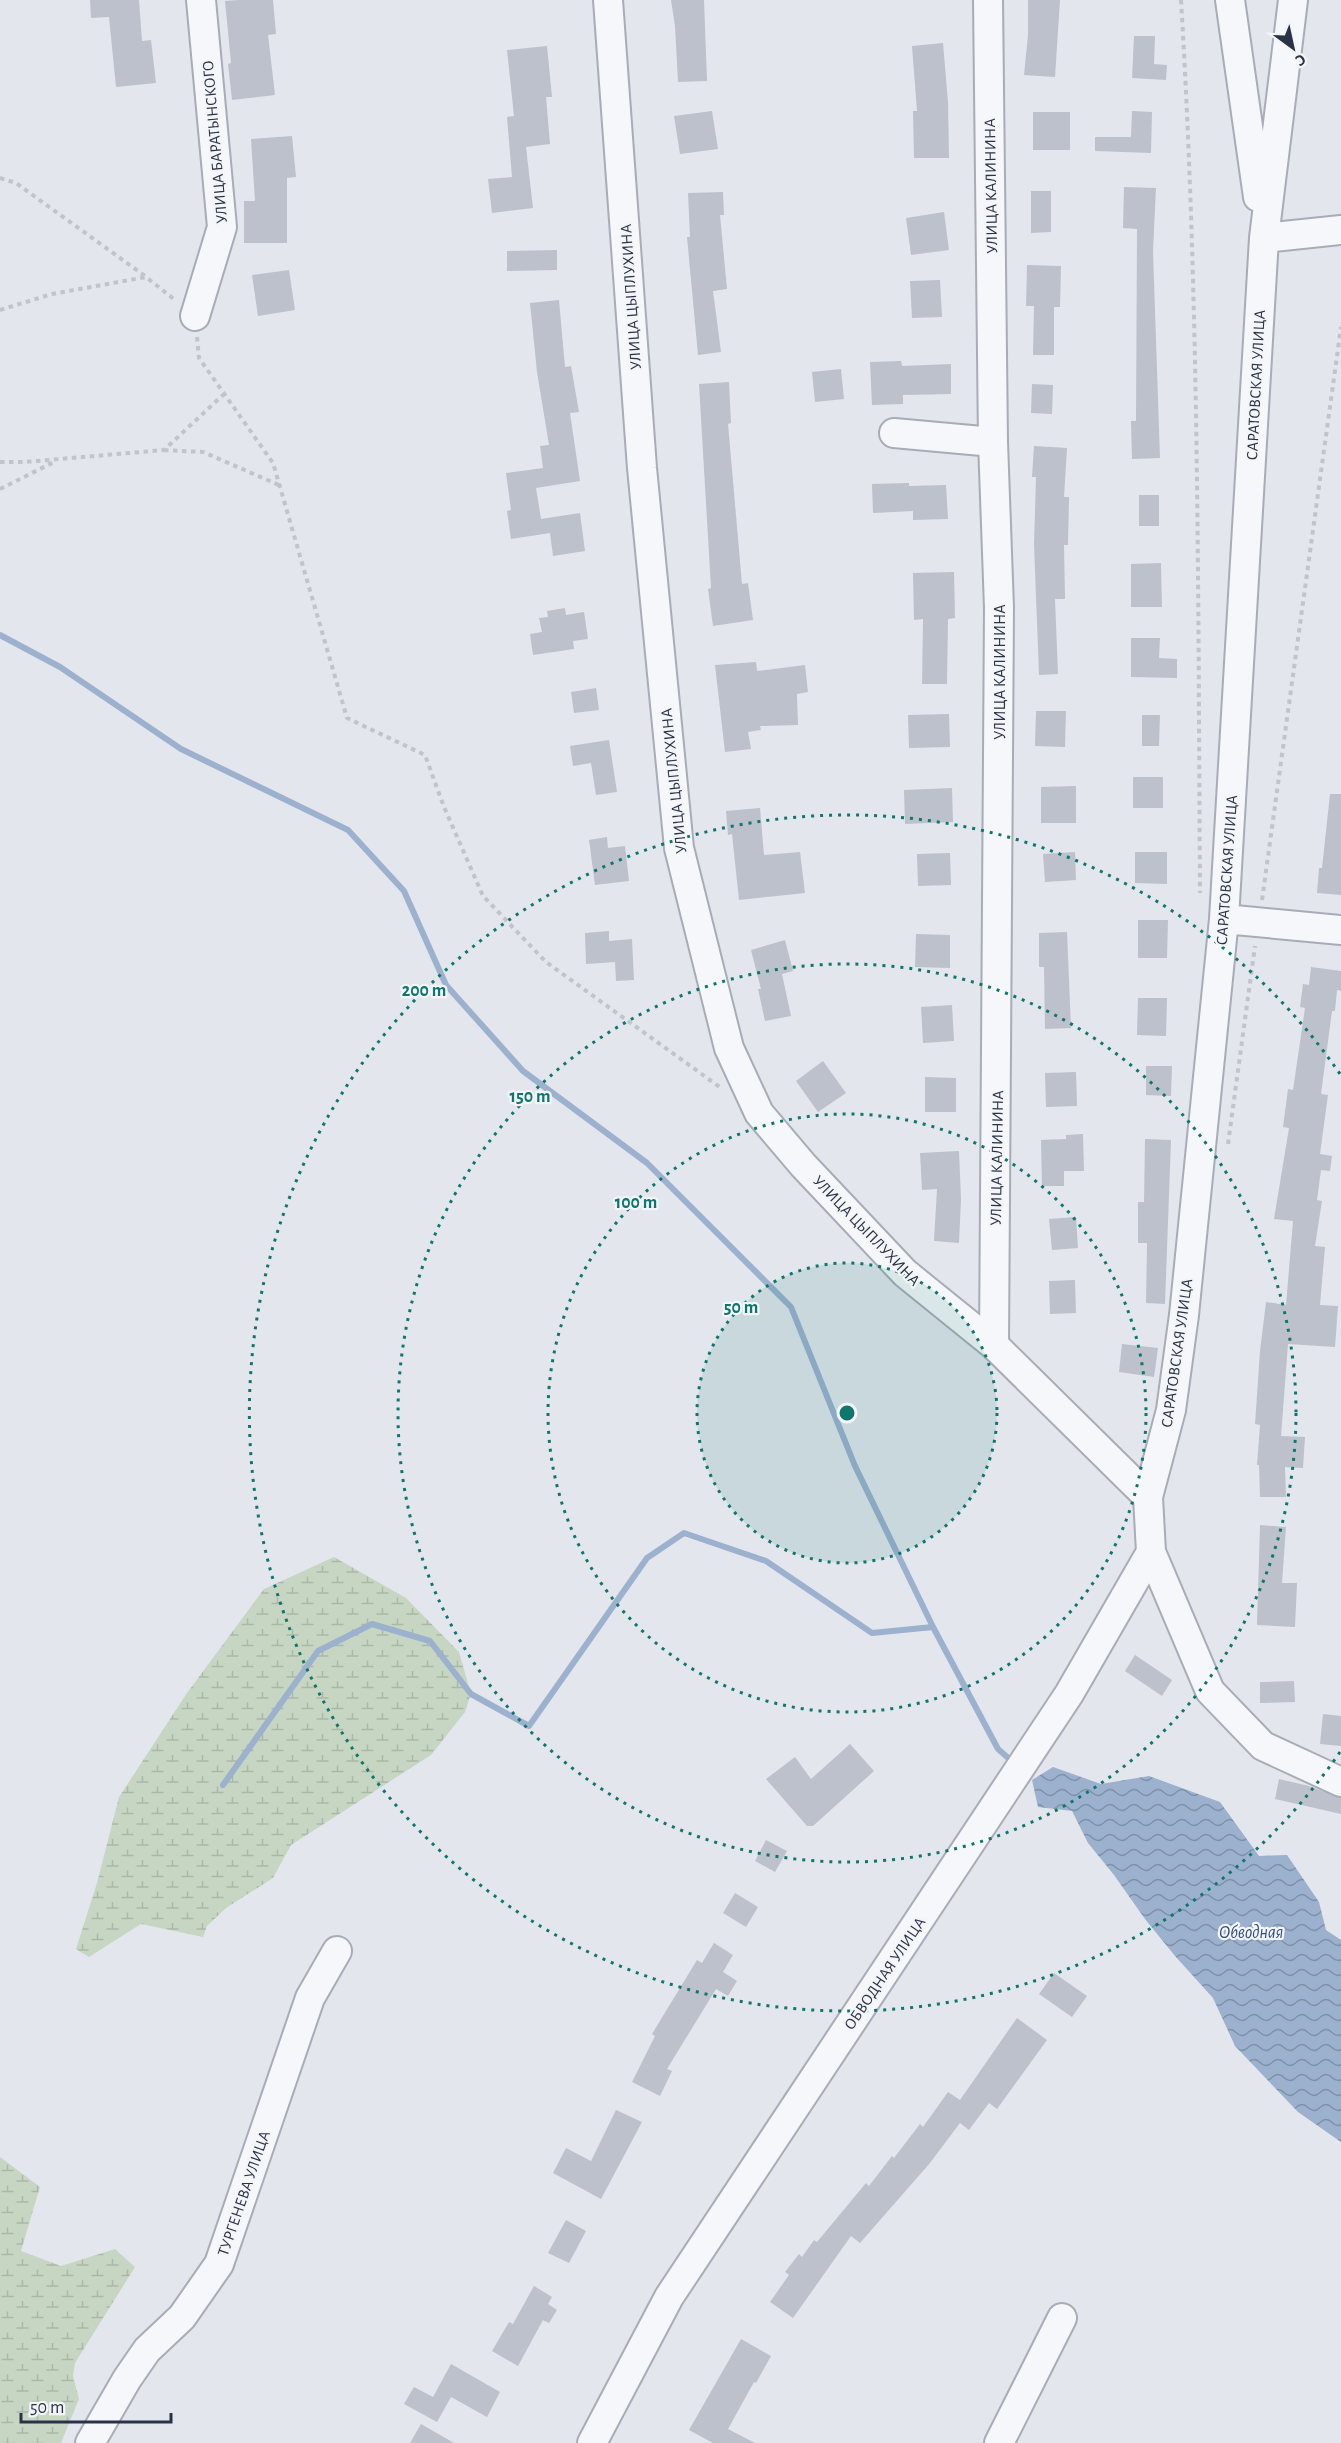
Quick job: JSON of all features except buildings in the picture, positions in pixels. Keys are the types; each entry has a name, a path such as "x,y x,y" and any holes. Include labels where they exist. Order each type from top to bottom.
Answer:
{"street":[{"name":"УЛИЦА БАРАТЫНСКОГО","path":"195,316 222,227 201,0"},
{"name":"УЛИЦА ЦЫПЛУХИНА","path":"608,0 642,468 679,848 729,1048 759,1113 803,1165 905,1273 994,1345 1148,1497"},
{"name":"УЛИЦА КАЛИНИНА","path":"988,0 993,442 999,608 994,1345"},
{"name":"САРАТОВСКАЯ УЛИЦА","path":"1230,0 1264,238"},
{"name":"САРАТОВСКАЯ УЛИЦА","path":"1148,1497 1171,1410 1181,1336 1224,919 1264,238 1293,0"},
{"path":"1264,238 1341,230"},
{"path":"894,433 993,442"},
{"path":"1224,919 1341,930"},
{"path":"1148,1497 1151,1552 1210,1691 1263,1746 1341,1782"},
{"name":"ОБВОДНАЯ УЛИЦА","path":"592,2443 669,2297 1070,1694 1151,1552"},
{"name":"ТУРГЕНЕВА УЛИЦА","path":"90,2443 127,2379 147,2350 182,2317 219,2264 310,1998 336,1951"},
{"path":"999,2443 1062,2318"}],"path":[{"path":"1181,0 1189,130 1198,482 1200,898"},
{"path":"0,178 16,183 146,277 195,316 199,358 273,463 347,718 425,755 444,807 483,896 546,962 723,1088"},
{"path":"0,310 52,294 146,277"},
{"path":"1227,1145 1341,327"},
{"path":"164,450 224,394"},
{"path":"0,462 164,450 202,452 279,485"},
{"path":"0,489 59,459"}],"green space":[{"path":"334,1557 406,1598 459,1652 471,1694 465,1712 431,1755 291,1845 273,1878 226,1908 207,1926 203,1937 141,1924 89,1957 76,1949 97,1883 119,1797 187,1693 264,1589"},
{"path":"0,2157 40,2187 21,2251 61,2266 115,2249 135,2267 75,2363 73,2376 79,2399 61,2443 0,2443"}],"water":[{"name":"Обводная","path":"1053,1767 1101,1784 1149,1776 1220,1802 1259,1856 1287,1855 1319,1902 1326,1930 1341,1940 1341,2142 1298,2112 1235,2046 1213,1998 1145,1919 1088,1843 1072,1811 1038,1807 1032,1780"}],"waterway":[{"path":"0,635 60,667 181,749 348,830 404,891 446,985 523,1071 647,1163 791,1307 855,1466 933,1627 998,1749 1014,1763"},
{"path":"223,1785 318,1651 372,1624 430,1641 471,1694 529,1726 647,1558 684,1533 766,1561 872,1633 933,1627"}]}
